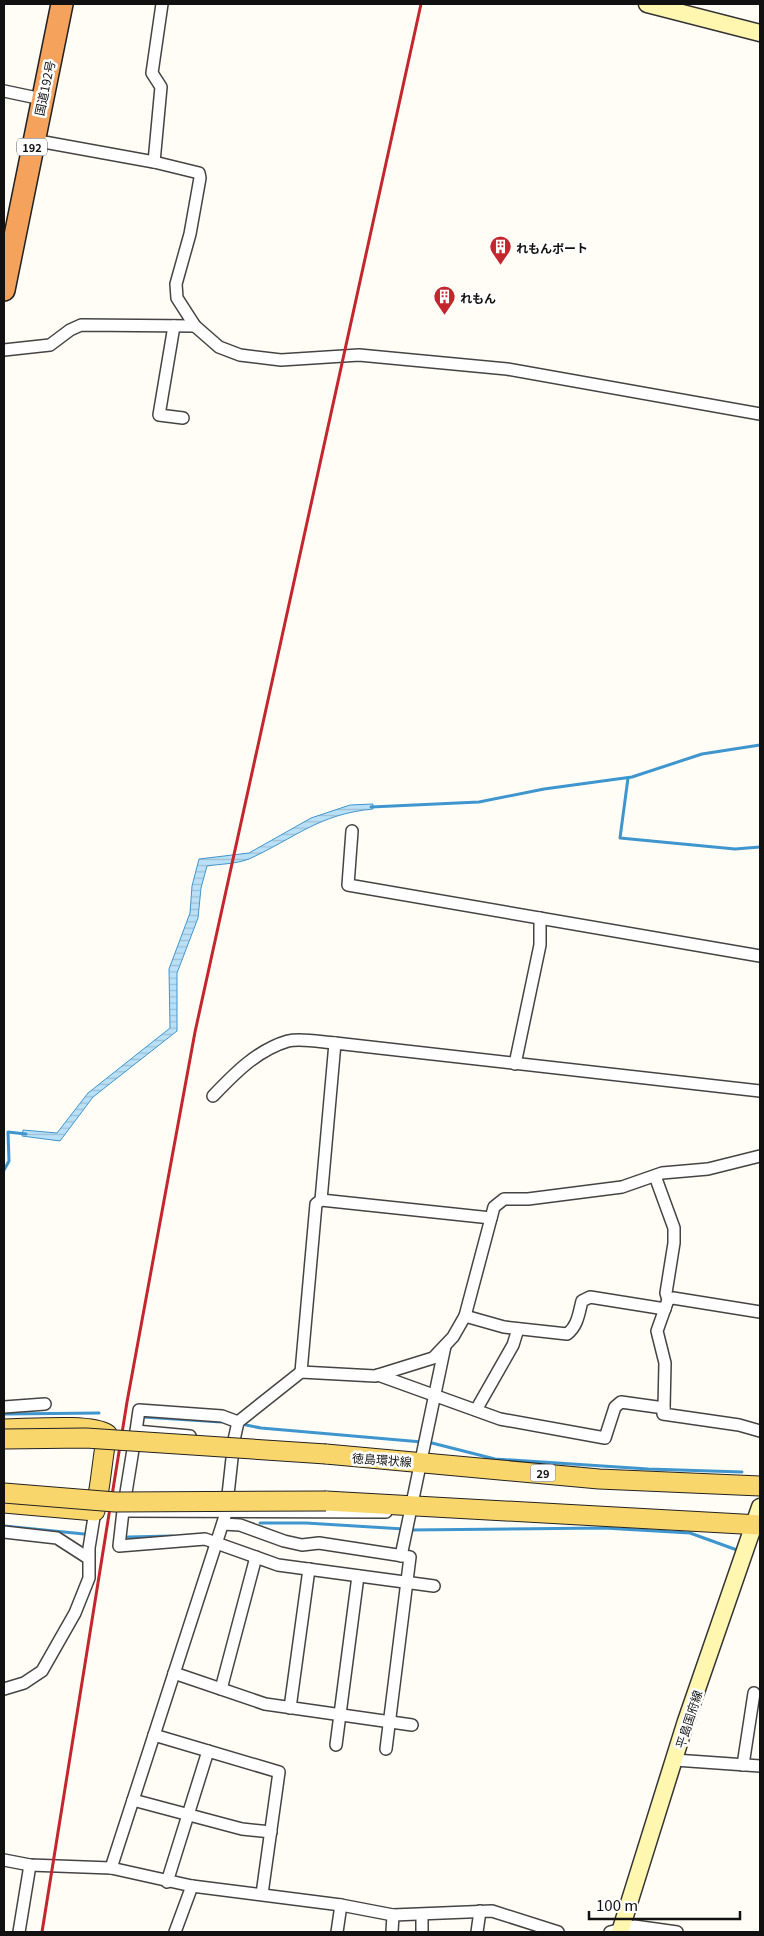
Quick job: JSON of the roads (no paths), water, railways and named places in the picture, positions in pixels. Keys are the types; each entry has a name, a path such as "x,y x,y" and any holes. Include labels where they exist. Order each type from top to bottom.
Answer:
{"highway":[{"name":"国道192号","path":"4,290 62,4"}],"main road":[{"path":"647,4 760,33"},
{"path":"4,1429 85,1429 101,1430 107,1434 102,1460 102,1483 95,1511 4,1503"},
{"name":"徳島環状線","path":"4,1439 86,1438 326,1454 423,1449 599,1479 760,1486"},
{"path":"4,1493 115,1502 326,1501 409,1522 616,1516 759,1519"},
{"name":"平島国府線","path":"618,1931 675,1760 686,1721 759,1519"}],"street":[{"path":"154,162 161,87 152,73 162,4"},
{"path":"4,91 42,99"},
{"path":"33,140 154,162 199,173 200,178 190,234 176,284 177,298 195,326 219,347 240,355 281,360 359,355 507,369 760,414"},
{"path":"4,350 50,345 70,330 82,325 195,326"},
{"path":"174,326 160,415 183,418"},
{"path":"352,831 348,885 760,956"},
{"path":"515,1064 540,945 540,918"},
{"path":"212,1096 237,1070 264,1052 289,1041 334,1043 760,1091"},
{"path":"321,1200 334,1043"},
{"path":"378,1375 433,1358 446,1344 466,1316 494,1207 504,1200 528,1199 622,1187 655,1176 708,1169 760,1156"},
{"path":"655,1176 674,1228 674,1243 666,1293 666,1305 657,1331 665,1363 663,1414 739,1425 760,1431"},
{"path":"301,1372 316,1204 321,1200 492,1218"},
{"path":"466,1316 518,1329 567,1334 572,1330 576,1322 582,1300 590,1297 666,1305"},
{"path":"666,1305 673,1298 760,1312"},
{"path":"476,1410 513,1345 518,1329"},
{"path":"401,1556 446,1344"},
{"path":"111,1868 223,1524 226,1513 234,1440 238,1422 241,1418 301,1372 378,1375 500,1419 605,1438 615,1407 621,1402 664,1408"},
{"path":"4,1407 45,1404"},
{"path":"238,1422 222,1416 139,1410 122,1511 119,1546 184,1543 196,1538 216,1543 278,1565 434,1586"},
{"path":"136,1431 395,1451 423,1449"},
{"path":"4,1689 24,1683 42,1671 78,1604 89,1578 88,1558 95,1511"},
{"path":"122,1511 226,1513 296,1511 398,1512 409,1522"},
{"path":"223,1524 240,1525 284,1541 302,1545 319,1543 410,1557 386,1749"},
{"path":"4,1532 58,1538 88,1558"},
{"path":"221,1689 256,1557"},
{"path":"290,1708 309,1569"},
{"path":"336,1745 358,1576"},
{"path":"174,1673 264,1704 412,1724"},
{"path":"744,1765 747,1706 754,1693"},
{"path":"154,1735 279,1772 262,1894"},
{"path":"167,1882 208,1751"},
{"path":"675,1760 760,1766"},
{"path":"133,1800 242,1829 270,1832"},
{"path":"4,1860 30,1864 111,1868 167,1882 340,1905 393,1915 422,1916 492,1911 530,1928 558,1932"},
{"path":"19,1932 30,1864"},
{"path":"175,1932 192,1886"},
{"path":"337,1932 340,1905"},
{"path":"477,1932 480,1911"},
{"path":"392,1932 393,1915"},
{"path":"422,1916 422,1932"},
{"path":"618,1931 634,1926 677,1932"}],"water":[{"path":"373,804 373,809 322,821 244,861 207,866 201,888 198,918 177,973 177,1031 93,1097 60,1141 22,1136 23,1130 57,1133 88,1093 170,1028 169,969 190,913 192,886 199,859 249,853 311,818 350,805"}],"waterway":[{"path":"371,807 479,802 544,789 632,777 702,754 760,745"},
{"path":"628,778 620,838 735,849 760,847"},
{"path":"4,1170 9,1161 8,1132 26,1134"},
{"path":"4,1414 99,1413"},
{"path":"143,1417 221,1422"},
{"path":"246,1425 261,1428 422,1442"},
{"path":"428,1442 495,1459 648,1469 742,1472"},
{"path":"260,1523 306,1523 404,1529"},
{"path":"4,1526 84,1534"},
{"path":"410,1530 604,1528 690,1533 737,1550"},
{"path":"128,1537 172,1536"}],"railway":[{"path":"42,1932 127,1402 195,1032 421,4"}],"place":[{"name":"れもんポート","path":"500,266"},
{"name":"れもん","path":"444,316"}]}
